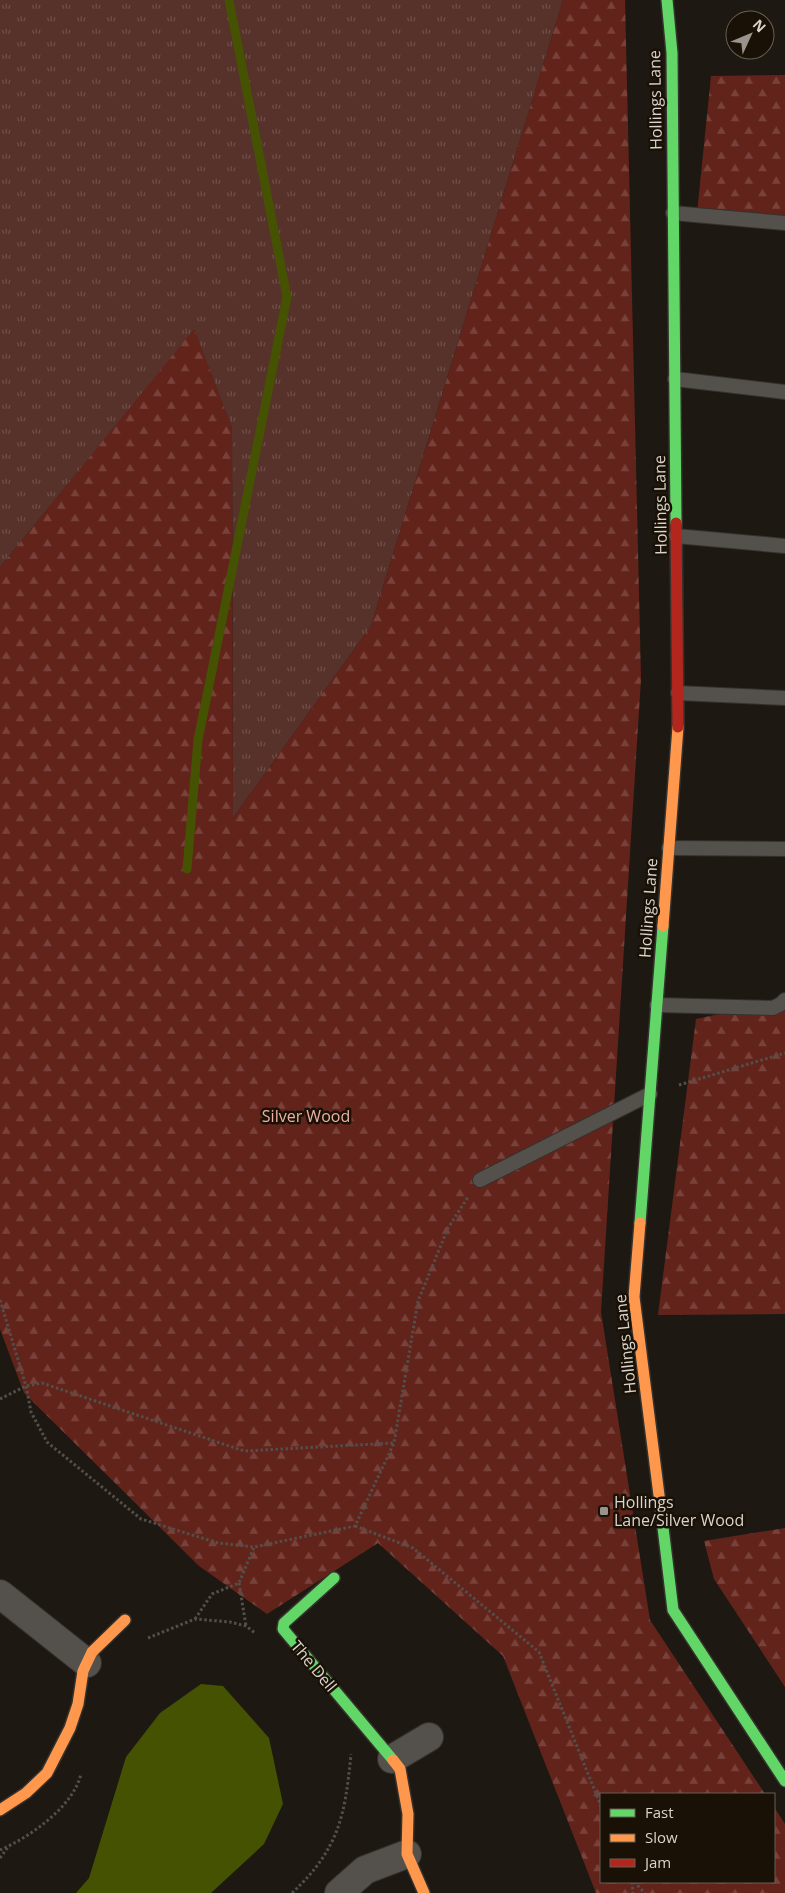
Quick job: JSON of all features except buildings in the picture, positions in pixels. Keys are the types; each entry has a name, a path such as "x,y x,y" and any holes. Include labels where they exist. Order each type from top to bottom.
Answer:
{"street":[{"name":"Hollings Lane","path":"667,0 672,53 678,731 634,1297 673,1610 785,1782"},
{"name":"The Dell","path":"334,1578 284,1623 283,1629 400,1769 408,1814 407,1854 424,1893"},
{"path":"0,1594 87,1663"},
{"path":"0,1810 26,1793 47,1773 70,1728 78,1704 84,1671 92,1652 125,1620"},
{"path":"392,1759 429,1737"},
{"path":"339,1893 365,1870 407,1854"}],"lane":[{"path":"673,213 785,223"},
{"path":"675,379 785,392"},
{"path":"676,536 785,546"},
{"path":"678,694 785,698"},
{"path":"669,848 785,849"},
{"path":"657,1006 774,1008 785,1000"},
{"path":"480,1180 650,1094"}],"path":[{"path":"650,1094 785,1053"},
{"path":"355,1526 394,1443 418,1301 448,1228 480,1180"},
{"path":"0,1300 26,1386 31,1412 47,1442 141,1519 218,1543 254,1547 355,1526 413,1548 539,1652 600,1804"},
{"path":"0,1400 26,1386 42,1383 244,1451 394,1443"},
{"path":"246,1626 239,1583 254,1547"},
{"path":"195,1619 212,1594 239,1583"},
{"path":"143,1642 195,1619 230,1622 246,1626 259,1636"},
{"path":"292,1893 306,1880 328,1852 337,1831 344,1810 351,1755 348,1746"},
{"path":"0,1850 47,1822 70,1796 80,1777 82,1768"},
{"path":"0,1858 9,1846"},
{"path":"634,1883 645,1893"}],"green space":[{"path":"0,0 563,0 371,626 233,818 232,428 194,330 0,567"},
{"name":"Silver Wood","path":"563,0 625,0 641,679 601,1312 650,1620 764,1793 600,1793 600,1883 775,1883 775,1809 785,1824 785,1893 596,1893 503,1656 378,1543 267,1614 199,1566 24,1393 0,1329 0,567 194,329 232,428 233,818 371,626"},
{"path":"785,75 785,226 696,223 711,76"},
{"path":"785,1000 785,1314 658,1315 696,1019"},
{"path":"785,1528 785,1687 714,1579 704,1541"}],"shaded area":[{"path":"201,1684 223,1686 269,1738 283,1804 264,1844 211,1893 76,1893 89,1878 126,1757 160,1713"}],"waterway":[{"path":"187,869 198,740 287,297 229,0"}],"traffic: fast":[{"path":"667,0 672,53 676,523"},
{"path":"640,1223 663,926"},
{"path":"661,1511 673,1610 785,1781"},
{"path":"334,1578 284,1623 283,1629 393,1760"}],"traffic: slow":[{"path":"663,926 678,727"},
{"path":"640,1223 634,1297 661,1511"},
{"path":"0,1810 26,1793 47,1773 70,1728 78,1704 83,1671 92,1652 125,1620"},
{"path":"393,1760 400,1769 408,1814 407,1854 424,1893"}],"traffic: jam":[{"path":"676,523 678,727"}],"place":[{"name":"Hollings Lane/Silver Wood","path":"604,1511"}]}
